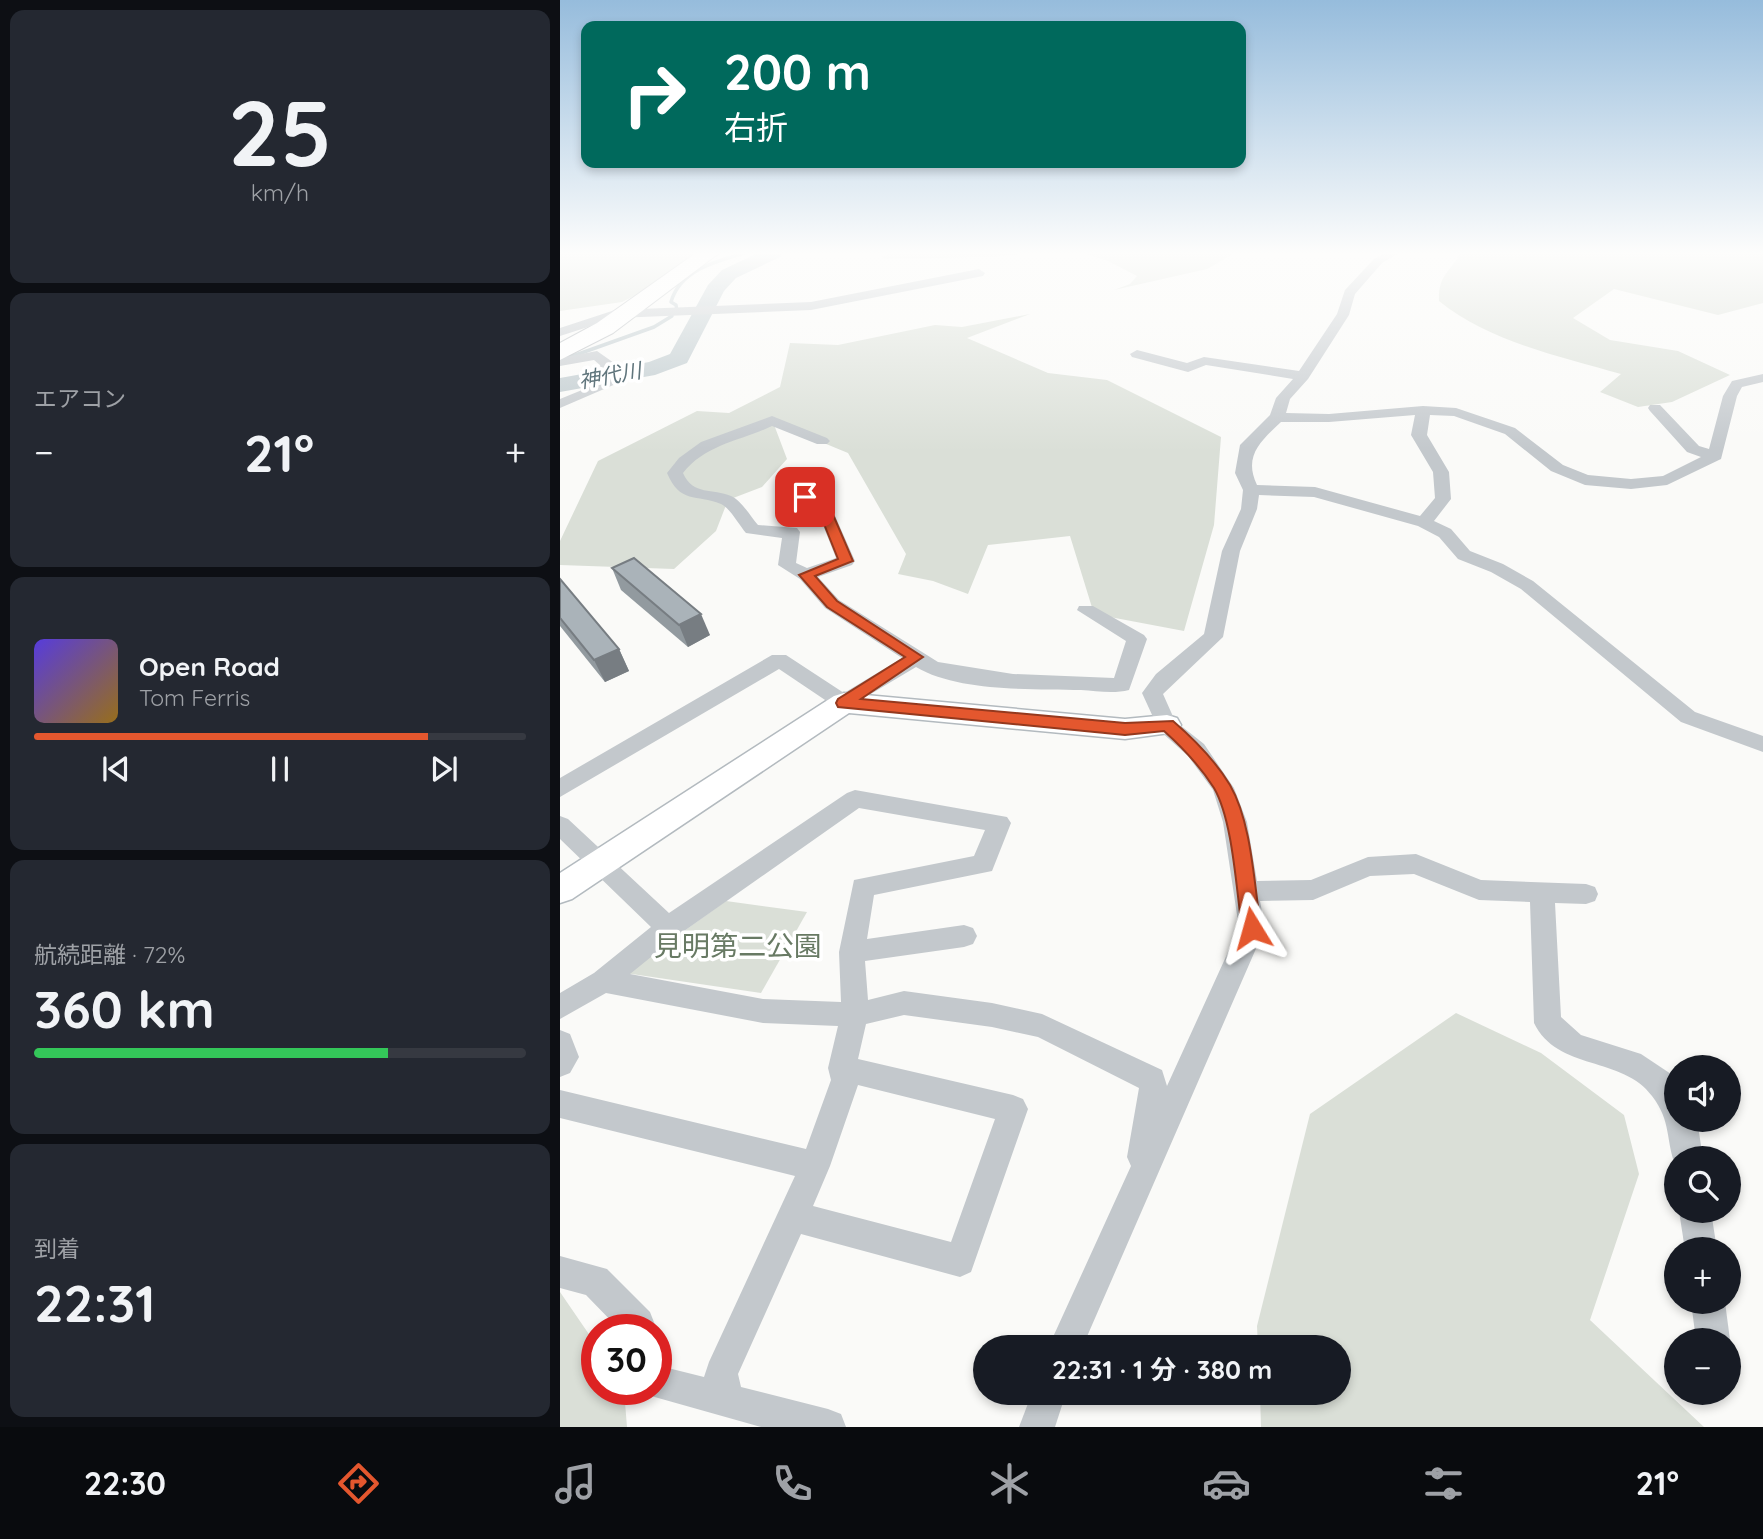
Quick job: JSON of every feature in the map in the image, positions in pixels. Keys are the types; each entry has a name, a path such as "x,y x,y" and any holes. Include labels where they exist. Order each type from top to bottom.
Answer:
{"highway":[{"path":"560,354 616,320"}],"street":[{"path":"560,332 598,320"},
{"path":"1071,1335 1252,928 1235,822 1223,788 1196,750 1167,725 1152,693 1163,678 1213,637 1231,551 1249,509 1251,490 1243,473 1248,445 1277,417 1283,398 1303,376 1339,320"},
{"path":"1137,354 1188,368 1204,362 1303,376"},
{"path":"560,362 597,355 605,360 611,383 560,404"},
{"path":"1277,417 1329,418 1423,410 1456,412 1510,431 1557,468 1585,480 1631,484 1667,480 1715,456 1730,396 1737,384 1763,378"},
{"path":"1655,408 1693,449 1715,456"},
{"path":"1423,410 1419,435 1441,472 1443,499 1424,522"},
{"path":"822,441 772,421 751,432 721,438 685,457 674,473 678,483 690,493 728,500 752,529 791,533 787,565 806,575 832,604 916,657 925,666 962,676 1122,685 1137,639 1086,610"},
{"path":"784,482 826,513 846,561 806,575"},
{"path":"1251,490 1315,492 1424,522 1444,533 1464,555 1497,568 1527,586 1688,717 1763,744"},
{"path":"560,890 916,657"},
{"path":"560,789 779,660 844,703 1125,729 1167,725"},
{"path":"560,1007 603,981 668,928 855,799 999,823 983,864 863,887 852,951 855,1015 842,1068 845,1080 815,1167 721,1374 727,1401"},
{"path":"560,825 668,928"},
{"path":"1247,891 1313,890 1368,867 1416,864 1479,890 1586,894"},
{"path":"1542,892 1548,1023 1573,1045 1631,1063 1661,1084 1664,1089"},
{"path":"852,951 964,936"},
{"path":"603,981 763,1011 855,1015 904,1003 992,1015 1042,1026 1152,1080 1154,1094 1135,1190"},
{"path":"560,1043 565,1057 560,1064"},
{"path":"793,1216 960,1261 1013,1109 842,1068"},
{"path":"560,1104 815,1167"},
{"path":"560,1272 595,1282 628,1314"},
{"path":"672,1386 828,1427"},
{"path":"1037,1427 1045,1405"}],"green space":[{"path":"1015,320 967,338 1048,373 1107,380 1221,437 1214,525 1184,631 1094,614 1070,536 988,545 968,594 933,581 898,574 906,554 848,453 773,422 787,459 762,487 728,500 716,531 674,569 560,565 560,541 598,461 697,411 729,413 780,387 790,343 838,345 935,325 962,327"},
{"path":"1467,320 1576,320 1610,340 1678,351 1730,375 1672,402 1638,407 1600,392 1621,374 1526,346"},
{"name":"見明第二公園","path":"726,901 807,912 761,993 625,973"},
{"path":"1456,1013 1541,1053 1624,1115 1639,1174 1590,1320 1664,1389 1664,1405 1681,1405 1704,1427 1261,1427 1260,1405 1351,1405 1351,1335 1257,1335 1257,1326 1310,1114"},
{"path":"560,1292 581,1323 581,1405 625,1405 627,1427 560,1427"}],"building":[{"path":"634,558 701,614 679,625 612,568"},
{"path":"560,579 619,649 594,660 560,618"}],"waterway":[{"path":"570,357 654,327 666,320"},
{"name":"神代川","path":"560,385 655,368 679,358 699,320"}],"route":[{"path":"805,497 826,513 846,561 806,575 832,604 916,657 844,703 1125,729 1167,725 1196,750 1223,788 1235,822 1252,928"}]}
